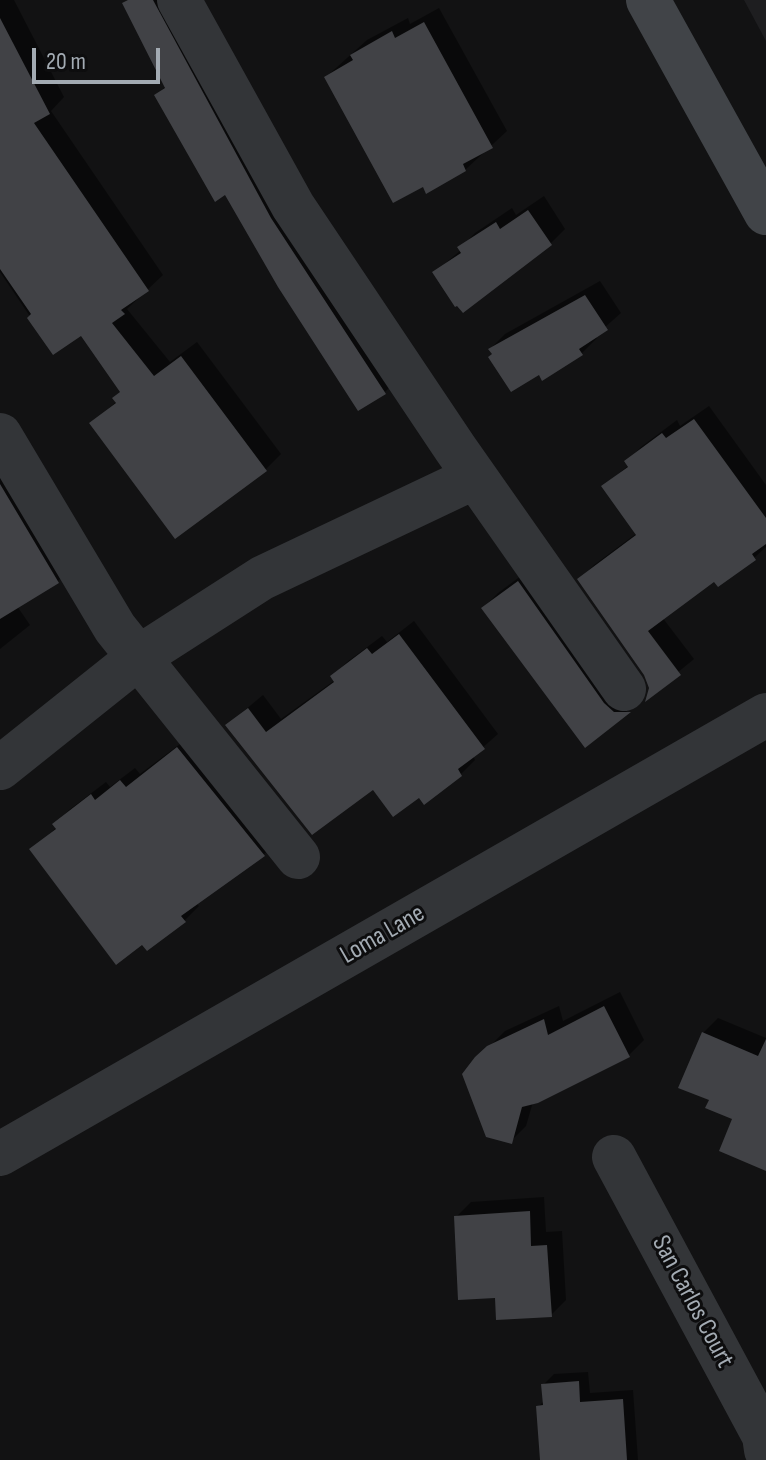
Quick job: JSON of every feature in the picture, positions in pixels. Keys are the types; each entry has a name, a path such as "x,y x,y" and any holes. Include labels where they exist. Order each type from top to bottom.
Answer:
{"main road":[{"path":"648,0 766,213"}],"street":[{"path":"179,0 293,206 475,477 624,689"},
{"path":"0,435 115,628 298,857"},
{"path":"0,768 139,657 262,578 475,477"},
{"name":"Loma Lane","path":"0,1154 766,715"},
{"name":"San Carlos Court","path":"614,1157 764,1436 766,1450"}],"shaded area":[{"path":"744,0 766,0 766,41"}],"building":[{"path":"128,0 153,0 271,218 386,394 358,411 278,287 225,195 215,202 154,95 165,88 122,3"},
{"path":"0,18 50,114 34,123 149,291 121,310 125,314 112,323 154,376 181,356 267,471 175,539 89,423 116,403 112,398 120,392 81,336 53,355 27,318 31,314 0,269"},
{"path":"424,22 493,148 463,164 466,171 426,194 423,187 393,203 324,77 353,60 350,55 392,31 395,38"},
{"path":"528,210 552,245 463,313 455,307 432,272 461,253 457,247 496,222 500,229"},
{"path":"585,295 608,330 579,349 583,355 542,381 539,375 511,392 488,357 492,354 488,349"},
{"path":"694,419 766,518 766,544 752,554 756,560 718,587 714,582 648,631 681,675 645,702 649,688 644,675 577,579 636,535 601,486 628,467 624,461 662,433 666,438"},
{"path":"0,484 59,583 0,619"},
{"path":"518,581 604,703 614,712 631,712 585,748 481,608"},
{"path":"399,634 485,749 458,769 462,776 424,805 419,798 393,817 373,790 312,835 225,725 248,708 266,732 334,682 330,676 367,648 372,654"},
{"path":"177,747 265,856 181,916 186,922 147,951 142,945 116,965 29,849 56,829 52,824 91,794 95,800 120,780 126,787"},
{"path":"604,1006 630,1057 538,1103 522,1107 512,1144 486,1137 462,1074 475,1057 487,1046 544,1019 548,1035"},
{"path":"702,1032 758,1056 766,1039 766,1171 719,1151 732,1119 705,1108 709,1100 678,1088"},
{"path":"530,1211 531,1246 547,1245 552,1317 496,1320 495,1298 458,1300 454,1216"},
{"path":"579,1381 580,1402 623,1399 627,1460 540,1460 536,1406 543,1405 541,1384"}]}
